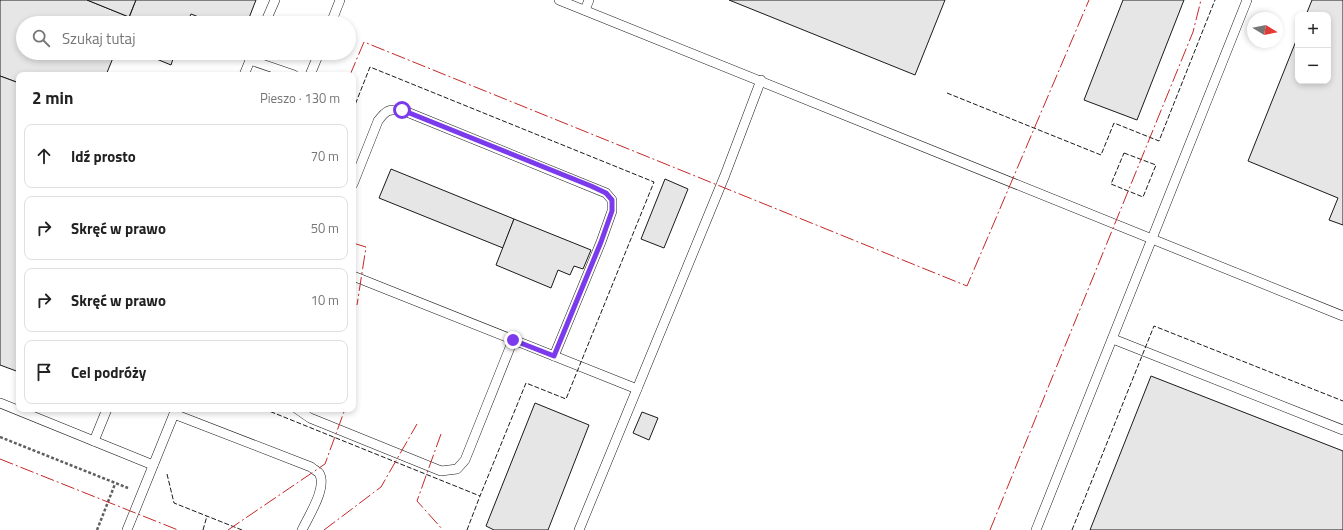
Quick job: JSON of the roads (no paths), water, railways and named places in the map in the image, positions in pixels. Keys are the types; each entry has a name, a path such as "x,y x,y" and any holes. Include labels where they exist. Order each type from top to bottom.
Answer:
{"lane":[{"path":"268,16 275,0"},
{"path":"334,16 340,0"},
{"path":"559,0 762,80 1343,316"},
{"path":"585,10 589,0"},
{"path":"1036,530 1247,0"},
{"path":"245,72 250,60"},
{"path":"261,60 287,72"},
{"path":"311,72 316,60"},
{"path":"579,530 725,175 762,80"},
{"path":"356,176 378,121 384,112 392,109 402,110 606,193 612,200 612,211 601,242 554,356"},
{"path":"356,277 637,389"},
{"path":"1113,339 1343,430"},
{"path":"301,412 310,418 441,471 457,469 465,460 513,340"},
{"path":"0,403 16,409"},
{"path":"22,412 153,465"},
{"path":"94,441 106,412"},
{"path":"127,530 175,412"},
{"path":"177,412 311,467 319,474 322,484 319,494 302,530"}]}
